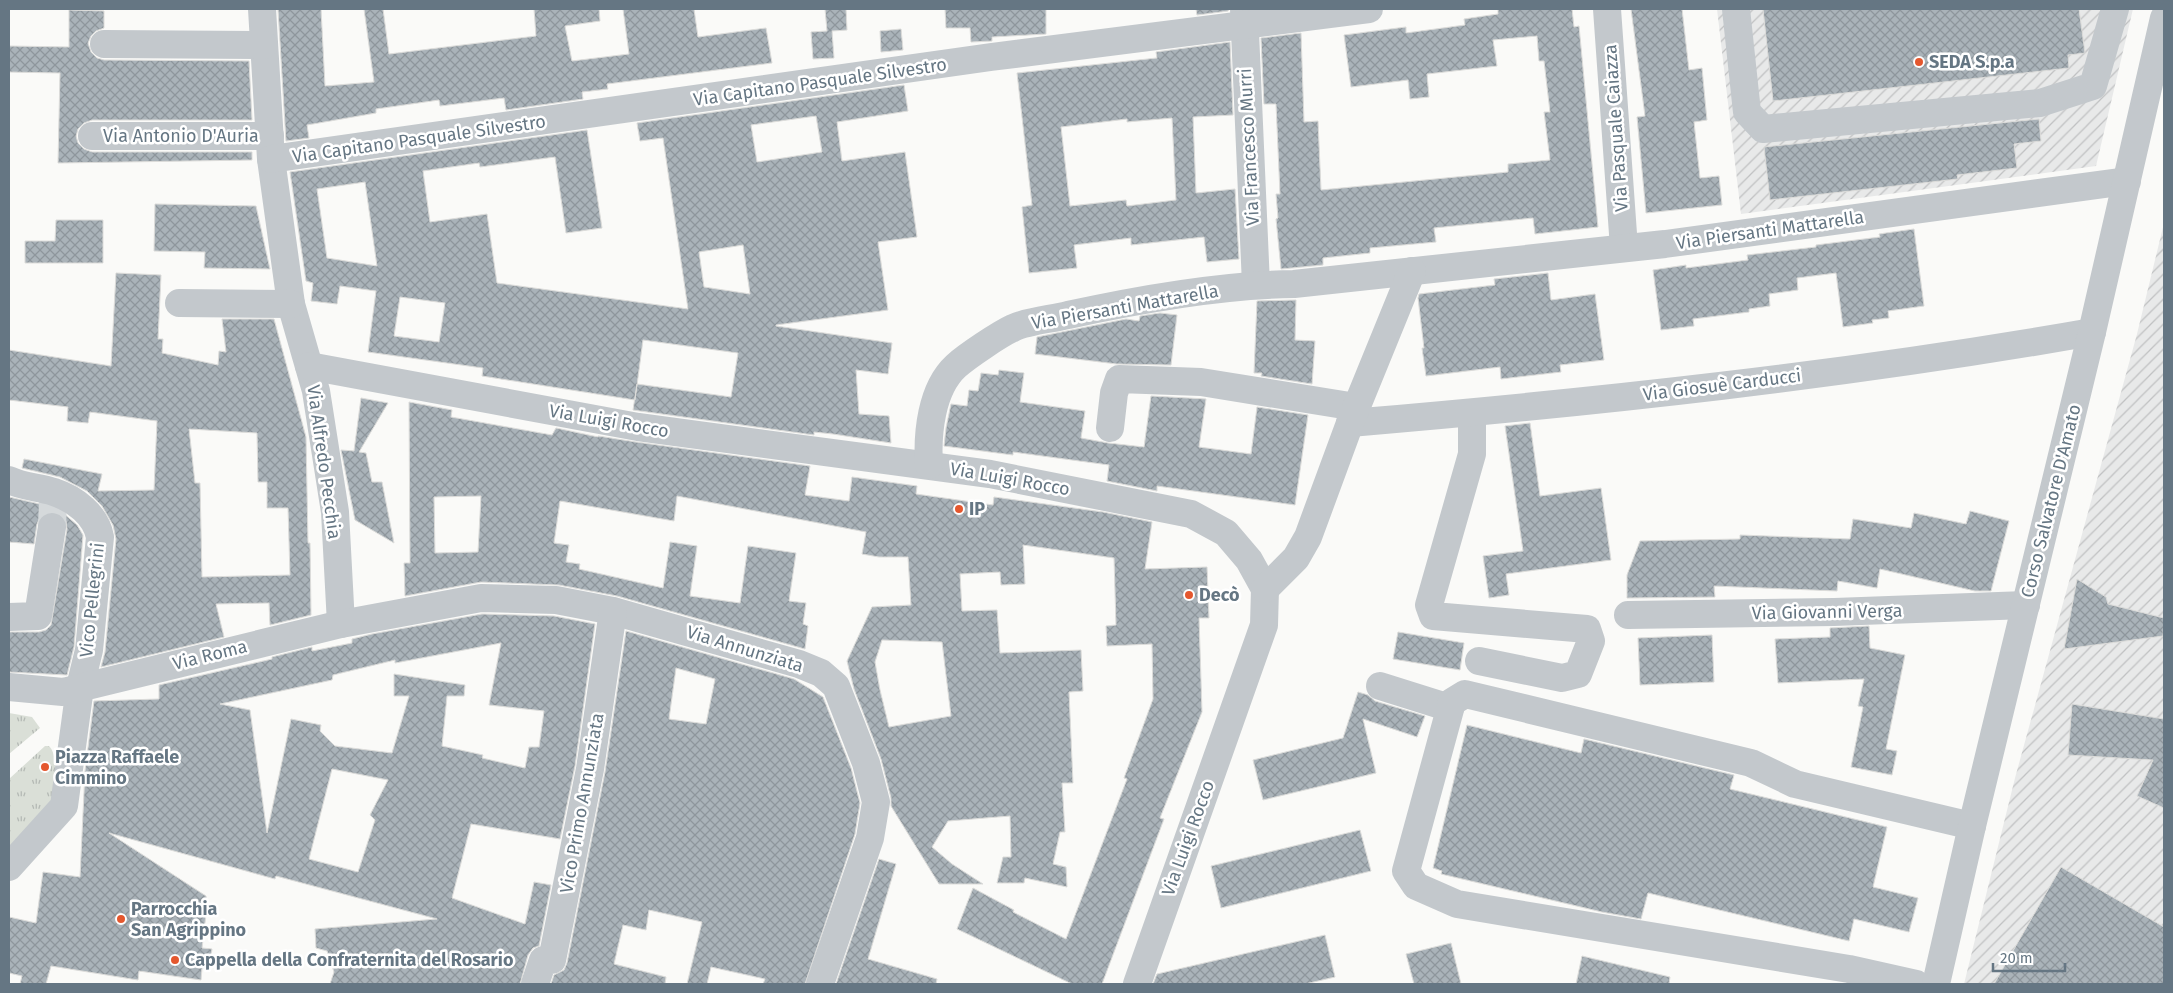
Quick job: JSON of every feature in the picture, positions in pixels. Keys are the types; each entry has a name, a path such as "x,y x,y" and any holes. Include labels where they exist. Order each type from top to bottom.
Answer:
{"street":[{"name":"Via Alfredo Pecchia","path":"262,9 270,148 291,304 316,391 335,512 341,624"},
{"name":"Via Capitano Pasquale Silvestro","path":"270,148 991,57 1243,17 1369,9"},
{"name":"Via Pasquale Caiazza","path":"1606,9 1624,248"},
{"path":"1736,9 1746,112 1763,129 2040,103 2093,86 2115,9"},
{"name":"Via Francesco Murri","path":"1243,17 1256,285"},
{"name":"Corso Salvatore D'Amato","path":"1936,984 1972,826 2127,181 2156,86 2164,18"},
{"path":"104,44 264,45"},
{"name":"Via Antonio D'Auria","path":"92,136 270,148"},
{"name":"Via Piersanti Mattarella","path":"929,465 928,439 932,412 942,388 956,366 1014,327 1115,305 1256,285 1294,284 1624,248 2127,181"},
{"path":"1265,590 1296,558 1308,537 1353,415 1412,272"},
{"path":"179,304 291,304"},
{"name":"Via Giosuè Carducci","path":"1110,428 1114,393 1119,379 1201,382 1353,415 1472,413 1758,382 2092,332"},
{"name":"Via Luigi Rocco","path":"309,366 638,428 990,474 1191,514 1226,533 1249,560 1265,590 1264,624 1136,984"},
{"path":"1472,413 1472,454 1429,605 1433,616 1587,629 1591,641 1578,674 1562,678 1479,662"},
{"name":"Vico Pellegrini","path":"9,480 54,496 68,498 94,520 100,536 89,650 80,687"},
{"path":"9,617 38,616 52,528"},
{"name":"Via Annunziata","path":"341,624 481,598 556,600 613,611 799,664 822,673 836,686 866,763 876,802 870,838 820,984"},
{"name":"Via Giovanni Verga","path":"1628,615 1834,612 2026,605"},
{"name":"Vico Primo Annunziata","path":"535,984 544,960 552,960 590,769 613,611"},
{"name":"Via Roma","path":"80,687 341,624"},
{"path":"1380,686 1450,708"},
{"path":"9,687 63,692 80,687 64,806 9,867"},
{"path":"1916,984 1849,969 1457,904 1416,886 1406,871 1452,702 1465,694 1751,763 1795,784 1972,826"}],"shaded area":[{"path":"1717,9 2133,9 2096,166 1741,214"},
{"path":"2164,223 2164,984 1964,984 2015,778 2137,334"}],"green space":[{"path":"9,713 32,717 40,728 9,754"},
{"path":"45,746 49,746 52,751 56,768 55,788 51,805 40,822 9,856 9,779"}],"building":[{"path":"278,9 321,9 325,86 374,82 364,9 383,9 389,54 536,36 534,9 599,9 600,21 565,26 572,61 629,54 623,9 694,9 698,37 766,28 772,63 607,84 608,89 582,92 583,99 506,110 504,98 440,106 439,100 376,109 376,113 307,125 309,138 286,141"},
{"path":"825,9 846,9 847,30 832,31 834,58 813,59 811,32 827,31"},
{"path":"945,9 1046,9 1046,34 992,37 992,41 971,42 970,28 946,28"},
{"path":"1196,9 1229,9 1228,11 1197,15"},
{"path":"1498,9 1572,9 1574,27 1579,26 1598,227 1535,234 1533,218 1434,228 1436,242 1370,248 1370,253 1323,258 1323,265 1281,269 1276,219 1278,218 1276,194 1280,194 1276,104 1264,104 1261,38 1301,33 1304,122 1318,121 1321,190 1508,172 1508,164 1550,160 1544,112 1550,112 1544,61 1539,61 1537,36 1493,40 1497,66 1427,74 1429,97 1410,99 1408,80 1351,87 1344,35 1406,27 1406,33 1465,25 1464,19 1498,14"},
{"path":"1631,9 1682,9 1689,70 1702,68 1707,120 1694,122 1700,178 1719,176 1722,205 1646,213 1637,117 1645,116"},
{"name":"SEDA S.p.a","path":"1763,9 2079,9 2085,53 2068,55 2069,68 1773,101"},
{"path":"69,10 104,11 104,28 96,31 88,43 91,52 97,58 104,60 249,61 252,120 92,120 84,123 78,129 76,136 78,143 84,149 92,152 252,152 252,160 58,163 60,73 9,72 9,46 69,47"},
{"path":"901,29 903,50 881,52 880,31"},
{"path":"1230,42 1233,115 1193,117 1196,193 1235,189 1239,259 1207,262 1204,237 1131,245 1131,238 1074,245 1077,268 1029,273 1022,207 1032,205 1017,73 1157,58 1156,52","holes":["1172,118 1176,200 1127,206 1126,200 1070,206 1061,127 1127,119 1127,122"]},
{"path":"904,85 908,111 837,122 842,161 905,152 917,237 878,242 888,310 776,325 892,343 888,374 856,370 859,414 889,416 891,443 814,432 814,435 633,410 635,400 482,376 483,368 368,352 376,291 340,286 337,304 311,301 313,283 306,281 290,172 587,130 602,228 566,233 555,157 480,167 479,163 423,171 430,222 487,214 497,283 688,309 663,138 640,141 637,123","holes":["816,116 822,152 757,162 751,125","365,182 377,266 327,258 317,189","743,245 750,294 704,287 699,252","400,297 445,303 439,342 394,336","643,340 738,353 731,397 637,384"]},
{"path":"2039,119 2041,141 2014,144 2017,168 1957,175 1958,179 1770,200 1764,147"},
{"path":"155,204 256,206 270,269 204,268 205,252 154,251"},
{"path":"56,220 103,220 103,263 25,263 25,241 55,241"},
{"path":"1914,229 1924,306 1888,311 1889,318 1872,320 1873,323 1843,327 1836,273 1797,278 1798,290 1769,294 1770,306 1749,309 1749,312 1693,319 1694,326 1661,330 1653,270 1686,265 1686,268 1748,260 1747,255 1816,247 1816,245 1880,237 1879,234"},
{"path":"116,273 161,275 158,339 163,339 162,353 218,365 219,351 226,352 222,319 274,319 306,437 311,615 270,625 269,603 216,604 224,637 101,667 105,652 116,539 113,525 102,506 87,491 60,477 22,468 24,459 102,474 98,491 154,490 157,421 90,412 88,423 67,421 68,407 9,400 9,350 111,366","holes":["189,429 257,433 258,482 267,482 267,508 288,508 290,575 202,577 200,483 195,483"]},
{"path":"1548,273 1551,300 1595,294 1604,360 1560,365 1561,372 1501,379 1500,367 1426,376 1422,348 1424,348 1419,294 1495,285 1494,279"},
{"path":"1296,300 1295,340 1315,341 1312,384 1261,376 1262,373 1254,373 1257,301"},
{"path":"1160,313 1177,315 1171,365 1117,364 1035,354 1037,337 1126,319 1139,321 1140,316"},
{"path":"999,370 1024,373 1020,402 1085,411 1081,438 1108,443 1144,447 1151,396 1206,399 1199,447 1251,454 1257,407 1308,415 1295,505 1157,486 1157,491 1107,481 1109,465 1013,452 1013,455 944,446 951,404 967,406 969,390 978,391 981,373 998,375"},
{"path":"361,398 388,403 359,452 366,453 372,482 382,482 394,543 355,520 341,450 354,451"},
{"path":"409,402 452,410 451,417 552,435 556,428 598,437 810,466 805,495 849,501 852,477 917,486 916,494 993,505 994,497 1103,512 1152,522 1145,569 1207,567 1209,618 1199,618 1202,712 1160,818 1164,819 1102,984 1072,984 957,929 973,888 1014,910 1013,912 1066,939 1127,779 1124,778 1153,699 1152,644 1107,646 1106,626 1116,625 1114,558 1023,545 1025,584 1001,585 1000,572 960,574 962,611 997,610 1000,653 1081,650 1083,691 1069,692 1073,783 1062,783 1065,832 1060,832 1053,864 1066,867 1067,887 1025,878 1024,883 997,883 1003,857 1011,857 1010,816 948,821 932,847 952,864 983,884 939,884 891,806 891,798 881,759 854,689 847,661 872,607 911,605 908,557 879,557 862,554 866,532 677,496 674,521 560,501 554,543 569,545 566,562 580,564 579,569 663,588 670,542 697,546 690,596 740,603 748,546 796,553 789,601 806,603 803,624 808,626 805,649 617,596 559,585 481,582 405,596 404,563 410,563","holes":["481,496 478,552 435,553 434,497","882,640 942,642 951,716 889,727 875,662"]},
{"path":"1530,423 1540,496 1601,488 1611,560 1506,574 1509,595 1489,598 1483,556 1523,551 1505,426"},
{"path":"9,497 44,505 62,512 77,525 83,535 74,647 67,675 9,672 9,632 39,632 46,630 51,625 67,529 66,521 62,515 55,512 47,512 40,517 37,524 34,544 9,542"},
{"path":"1970,511 2009,521 1991,591 1975,591 1880,569 1877,588 1838,581 1837,591 1714,586 1715,597 1627,598 1627,575 1640,541 1740,539 1740,535 1850,539 1853,519 1911,528 1914,513 1966,524"},
{"path":"2077,579 2106,597 2108,604 2164,618 2163,636 2064,649"},
{"path":"482,614 554,616 595,624 575,766 560,839 471,824 452,898 525,924 534,882 551,885 539,946 533,948 528,955 520,984 330,984 334,972 327,951 316,948 315,929 437,919 276,876 275,879 109,833 206,896 207,906 202,948 212,949 209,969 202,968 201,980 139,971 138,980 51,966 46,984 20,984 22,976 9,973 9,917 36,923 43,872 80,877 85,771 94,701 159,699 159,685 272,659 272,657 312,647 312,651 352,643 352,639","holes":["501,643 489,705 544,711 539,747 529,747 525,768 482,758 483,755 442,746 447,696 464,696 465,685 394,674 394,696 409,696 392,753 335,746 320,731 321,725 291,719 267,833 250,710 220,704 332,680 333,675 395,660 395,663","332,769 388,780 370,815 375,820 358,872 309,859"]},
{"path":"1869,626 1870,648 1905,655 1886,749 1897,751 1892,775 1851,767 1863,707 1858,706 1864,679 1778,683 1775,639 1830,637 1830,628"},
{"path":"626,631 794,679 823,697 851,768 860,803 855,834 805,984 763,984 765,979 711,967 707,984 687,984 702,922 649,910 646,930 623,925 614,964 666,977 665,984 551,984 554,975 564,970 567,963 605,772","holes":["676,668 715,679 706,724 669,719"]},
{"path":"1398,632 1464,643 1460,670 1393,659"},
{"path":"1712,635 1714,682 1640,685 1638,638"},
{"path":"1358,692 1368,695 1375,701 1425,716 1417,737 1363,719 1376,773 1263,800 1253,760 1343,738"},
{"path":"2072,704 2164,719 2164,808 2137,796 2153,760 2068,755"},
{"path":"1467,725 1581,753 1584,739 1734,775 1730,789 1887,827 1873,887 1918,898 1909,932 1854,919 1849,941 1648,893 1641,919 1602,912 1441,874 1442,871 1433,868"},
{"path":"1360,830 1371,871 1221,908 1211,866"},
{"path":"879,859 896,864 868,959 937,979 936,984 836,984"},
{"path":"2061,867 2164,927 2164,984 1994,984"},
{"path":"1325,935 1335,977 1305,984 1153,984 1157,974"},
{"path":"1451,943 1461,984 1414,984 1406,954"},
{"path":"1582,956 1670,977 1669,984 1576,984"}],"tunnel":[{"path":"52,527 53,500"}],"place":[{"name":"SEDA S.p.a","path":"1919,62"},
{"name":"IP","path":"959,509"},
{"name":"Decò","path":"1189,595"},
{"name":"Piazza Raffaele Cimmino","path":"45,767"},
{"name":"Parrocchia San Agrippino","path":"121,919"},
{"name":"Cappella della Confraternita del Rosario","path":"175,960"}]}
